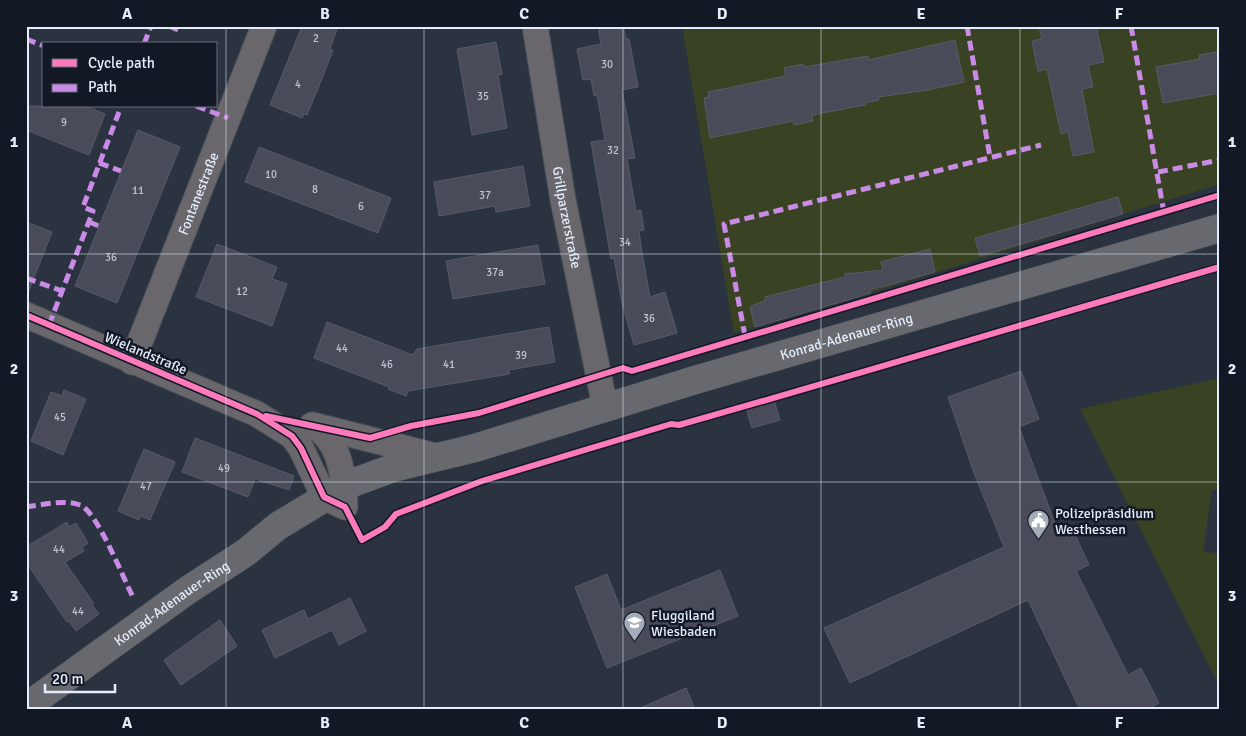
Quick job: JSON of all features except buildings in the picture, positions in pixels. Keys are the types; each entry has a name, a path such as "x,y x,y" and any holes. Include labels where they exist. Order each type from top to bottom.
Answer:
{"main road":[{"name":"Konrad-Adenauer-Ring","path":"26,707 188,590 245,552 293,534 338,497 393,468 475,448 605,407 1220,228"},
{"name":"Konrad-Adenauer-Ring","path":"338,497 385,489 439,470 475,448"}],"street":[{"name":"Fontanestraße","path":"132,362 264,26"},
{"name":"Grillparzerstraße","path":"535,26 563,200 605,407"},
{"name":"Wielandstraße","path":"26,315 257,414 280,427 297,442 338,497"},
{"name":"Wielandstraße","path":"257,414 312,425 436,456"},
{"name":"Wielandstraße","path":"312,425 320,429 332,442 338,497"}],"green space":[{"path":"682,26 1220,26 1220,184 819,309 734,333"},
{"path":"1220,378 1220,491 1212,490 1203,551 1220,554 1220,687 1080,409"}],"marked path":[{"path":"145,42 151,26"},
{"path":"169,26 178,30"},
{"path":"967,26 990,157"},
{"path":"1131,26 1164,213"},
{"path":"26,39 42,45"},
{"path":"201,108 228,118"},
{"path":"49,325 93,211 83,207 119,112"},
{"path":"745,336 724,224 1041,145"},
{"path":"1158,172 1220,160"},
{"path":"99,163 121,171"},
{"path":"89,222 99,226"},
{"path":"26,278 62,291"},
{"path":"26,507 67,502 80,505 87,510 102,532 133,597"}],"cycle path":[{"path":"266,416 370,438 411,426 479,413 623,368 632,371 1220,195"},
{"path":"26,315 257,414 292,436 301,448 324,497 345,507 362,540 385,527 396,514 482,481 671,424 679,425 747,406 1220,267"}],"place":[{"name":"Polizeipräsidium Westhessen","path":"1039,540"},
{"name":"Fluggiland Wiesbaden","path":"635,642"}]}
